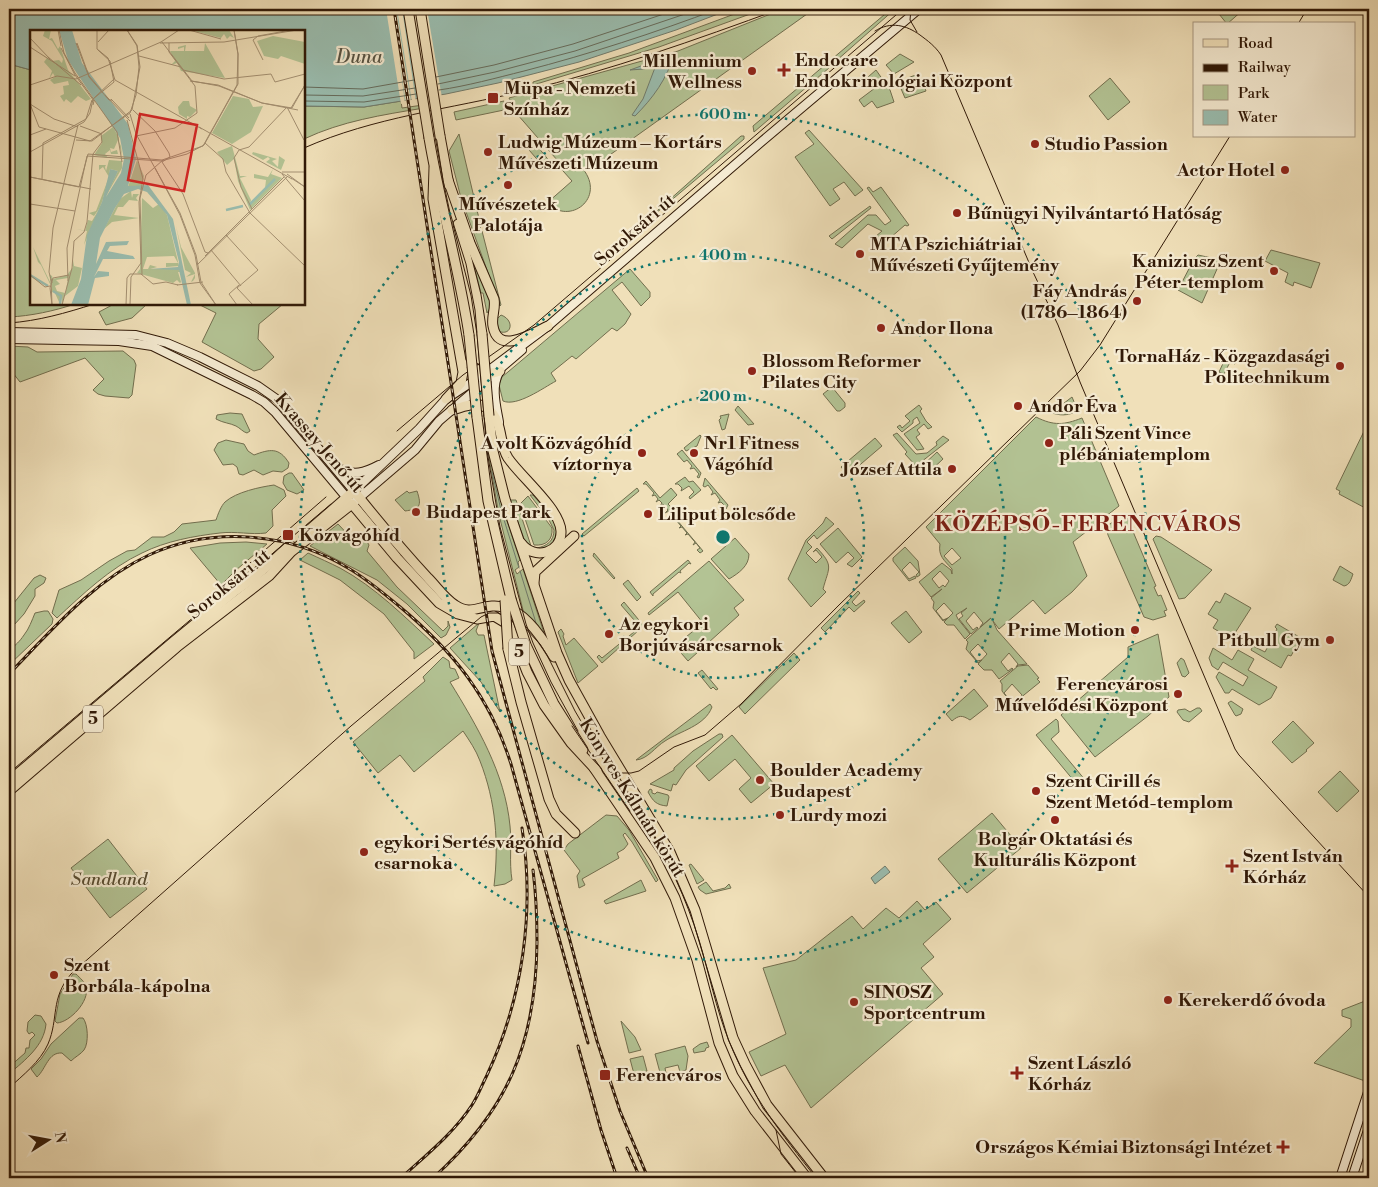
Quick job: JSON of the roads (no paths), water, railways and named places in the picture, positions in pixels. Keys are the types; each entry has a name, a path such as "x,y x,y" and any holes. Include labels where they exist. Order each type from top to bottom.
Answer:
{"main road":[{"path":"408,9 434,168 462,294 469,335 486,492 508,599 508,649 546,788 556,814 575,833"},
{"path":"420,9 448,180 470,243 494,299 495,307 492,322 496,334 503,340 510,342 548,326"},
{"name":"Soroksári út","path":"357,494 383,463 446,399 484,374 548,326 919,9"},
{"path":"434,168 433,199 463,375 461,382 446,399"},
{"name":"Könyves Kálmán körút","path":"448,180 474,286 482,334 493,451 500,483 557,653 569,680 600,736 670,852 695,910 730,1028 745,1064 767,1105 824,1178"},
{"name":"Kvassay Jenő út","path":"9,332 136,335 167,342 241,377 271,395 283,405 335,466 431,588"},
{"name":"Kvassay Jenő út","path":"9,339 127,341 152,346 264,402 275,412 349,501 431,588 454,605 480,615"},
{"name":"Soroksári út","path":"9,781 235,591 415,450 439,421 519,354 531,339"},
{"path":"458,340 469,364 476,370 484,374 500,370"},
{"path":"500,370 495,379 494,387 503,449 515,468 557,515 561,529 560,538 556,546 545,553 537,554 525,548 516,534"},
{"path":"452,410 470,405 480,405 493,414 499,424"},
{"path":"335,466 356,474 366,472 383,463"},
{"name":"Soroksári út","path":"9,791 177,647 263,581 291,552 315,531 330,522 349,501"},
{"path":"533,586 535,572 566,545 576,539"},
{"name":"Könyves Kálmán körút","path":"508,599 526,645 554,704 655,858 675,898 697,960 719,1043 733,1076 755,1111 807,1178"},
{"name":"5","path":"480,615 489,606 499,606 511,610 521,617 541,635 569,680"},
{"name":"5","path":"480,615 494,616 509,625 527,672 544,706 571,743 597,772"},
{"path":"1340,1178 1369,1089"},
{"path":"1352,1178 1369,1127"}],"water":[{"name":"Duna","path":"9,9 731,9 676,30 579,62 446,94 364,107 305,106 305,30 30,30 30,70 9,64"},
{"path":"674,54 659,88 635,116 632,115 643,99 656,65 644,69 630,70"},
{"path":"885,866 890,872 875,884 871,878"}],"waterway":[{"path":"492,472 501,510 519,568"},
{"path":"520,571 536,623 543,633"}],"tram line":[{"path":"416,9 443,180 450,213 466,264 475,310 487,451 500,527 526,624 533,643 551,682 578,731"},
{"path":"305,148 331,137 385,121 524,91 589,74 685,43 780,9"},
{"path":"397,431 463,375 534,325 903,9"},
{"path":"911,9 910,20 917,32"},
{"path":"1299,22 1307,9"},
{"path":"875,31 893,25 904,27 923,37 941,55 1033,272 1058,325 1080,382 1235,749 1369,897"},
{"path":"9,1088 31,1068 45,1051 51,1035 57,1000 64,983 71,974 351,726 481,617 489,613 498,613 524,627 540,644 603,759 611,768 620,773 639,771 674,747 705,735 741,704 839,605 1080,371 1100,345 1229,138"},
{"path":"9,323 52,316 90,305"},
{"path":"242,570 326,497"},
{"path":"9,773 234,583 266,559 331,504"},
{"path":"572,726 630,811"},
{"path":"609,770 638,809 676,880 699,940 724,1029 747,1079 779,1129 816,1178"},
{"path":"776,1130 781,1154 800,1178"}],"railway":[{"path":"394,9 492,651 597,1041 620,1111 648,1178"},
{"path":"9,674 57,624 91,593 129,566 149,555 173,546 198,540 224,537 276,540 325,556 355,572 399,606 436,640 453,658 481,696 492,717 511,764 588,1043"},
{"path":"401,1178 439,1144 465,1116 478,1094 499,1046 509,1016 523,954 527,891 526,859 522,828"},
{"path":"433,1178 459,1153 481,1127 499,1100 513,1073 523,1044 531,1012 535,979 537,924 533,870"},
{"path":"578,1046 601,1130 617,1178"},
{"path":"627,1148 640,1178"}],"place":[{"name":"Endocare Endokrinológiai Központ","path":"784,70"},
{"name":"Millennium Wellness","path":"752,71"},
{"name":"Müpa - Nemzeti Színház","path":"493,98"},
{"name":"Studio Passion","path":"1035,144"},
{"name":"Ludwig Múzeum – Kortárs Művészeti Múzeum","path":"488,152"},
{"name":"Actor Hotel","path":"1285,170"},
{"name":"Művészetek Palotája","path":"508,185"},
{"name":"Bűnügyi Nyilvántartó Hatóság","path":"957,213"},
{"name":"MTA Pszichiátriai Művészeti Gyűjtemény","path":"860,254"},
{"name":"Kaniziusz Szent Péter-templom","path":"1274,271"},
{"name":"Fáy András (1786–1864)","path":"1137,301"},
{"name":"Andor Ilona","path":"881,328"},
{"name":"TornaHáz - Közgazdasági Politechnikum","path":"1340,366"},
{"name":"Blossom Reformer Pilates City","path":"752,371"},
{"name":"Andor Éva","path":"1018,406"},
{"name":"Páli Szent Vince plébániatemplom","path":"1049,443"},
{"name":"A volt Közvágóhíd víztornya","path":"642,453"},
{"name":"Nr1 Fitness Vágóhíd","path":"694,453"},
{"name":"József Attila","path":"952,469"},
{"name":"Budapest Park","path":"416,512"},
{"name":"Liliput bölcsőde","path":"648,514"},
{"name":"Közvágóhíd","path":"288,535"},
{"name":"Prime Motion","path":"1135,630"},
{"name":"Az egykori Borjúvásárcsarnok","path":"609,634"},
{"name":"Pitbull Gym","path":"1330,640"},
{"name":"Ferencvárosi Művelődési Központ","path":"1178,694"},
{"name":"Boulder Academy Budapest","path":"760,780"},
{"name":"Szent Cirill és Szent Metód-templom","path":"1036,791"},
{"name":"Lurdy mozi","path":"780,815"},
{"name":"Bolgár Oktatási és Kulturális Központ","path":"1055,820"},
{"name":"egykori Sertésvágóhíd csarnoka","path":"364,852"},
{"name":"Szent István Kórház","path":"1232,866"},
{"name":"Szent Borbála-kápolna","path":"54,975"},
{"name":"Kerekerdő óvoda","path":"1168,1000"},
{"name":"SINOSZ Sportcentrum","path":"854,1002"},
{"name":"Szent László Kórház","path":"1017,1073"},
{"name":"Ferencváros","path":"605,1075"},
{"name":"Országos Kémiai Biztonsági Intézet","path":"1283,1147"}],"district":[{"name":"KÖZÉPSŐ-FERENCVÁROS","path":"1088,524"}],"park label":[{"name":"Sandland","path":"109,879"}]}
